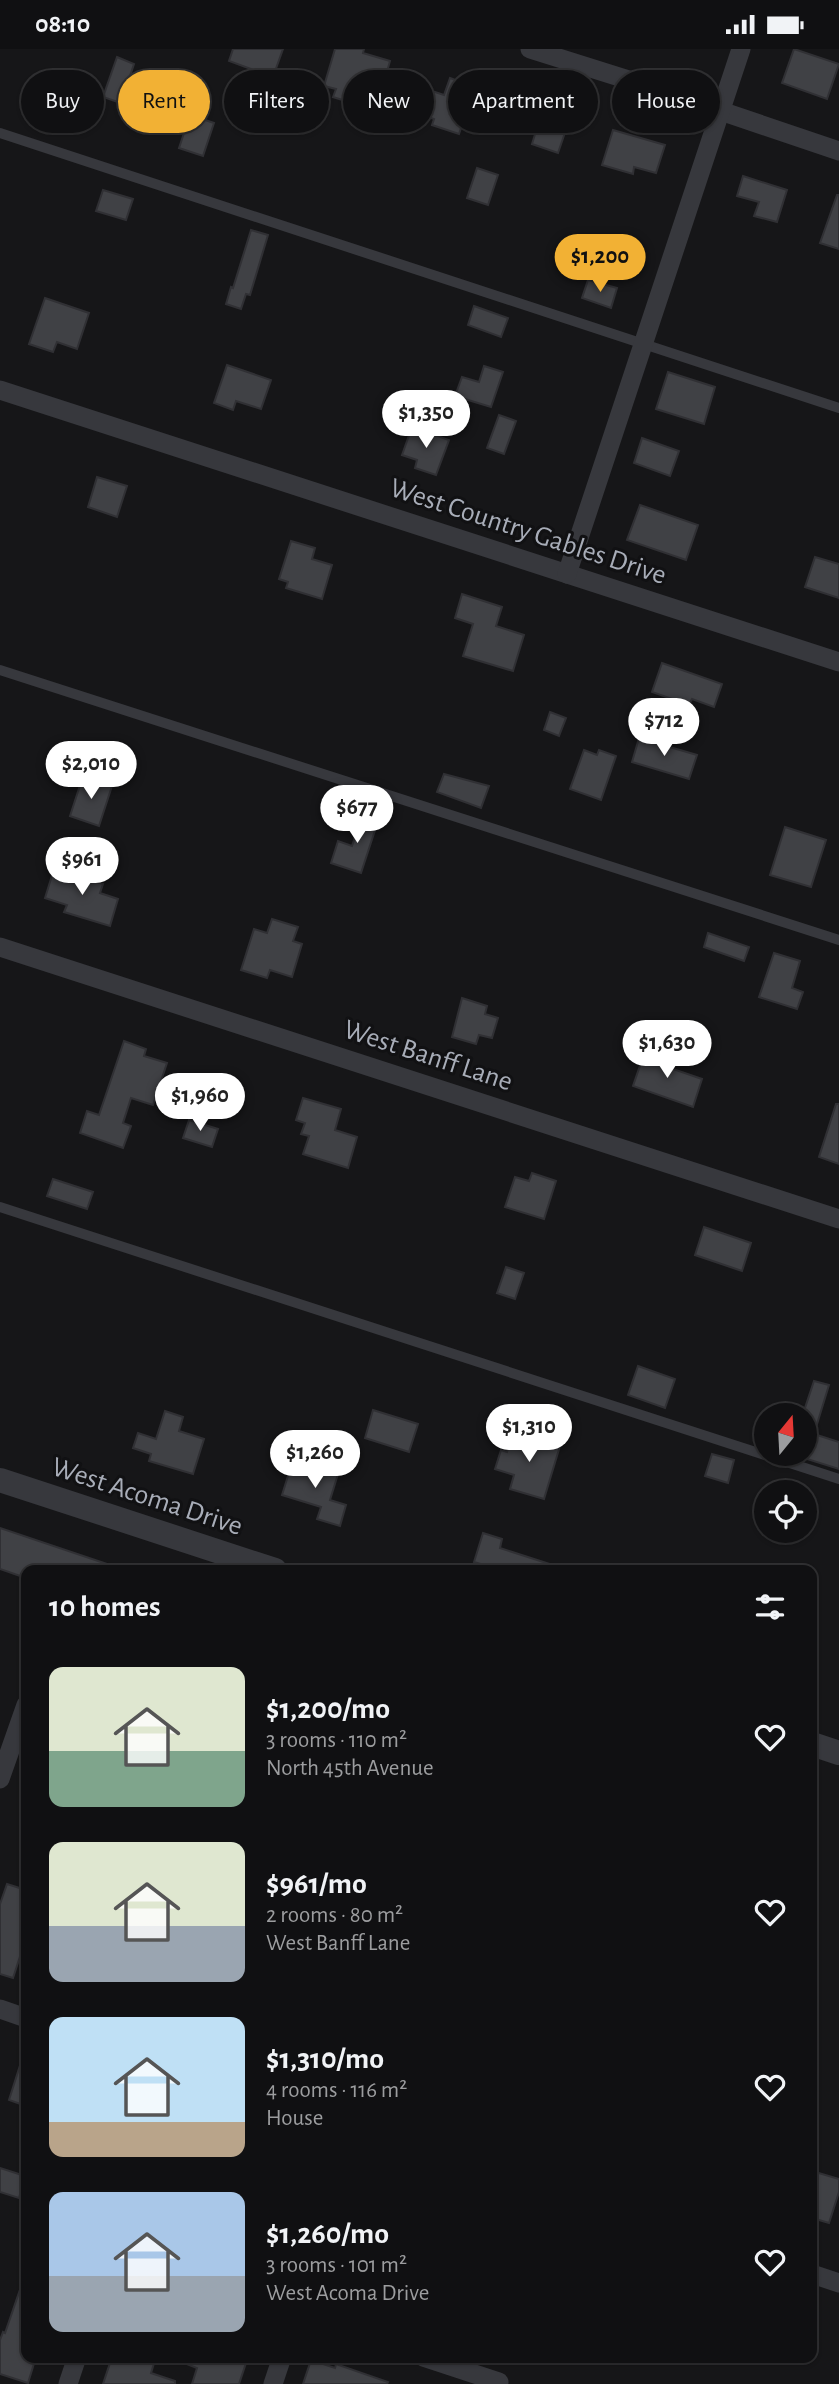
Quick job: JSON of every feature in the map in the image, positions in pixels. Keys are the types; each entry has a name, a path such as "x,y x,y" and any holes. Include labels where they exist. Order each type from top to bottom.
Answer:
{"street":[{"path":"530,49 612,75"},
{"path":"741,49 720,112 839,151"},
{"path":"566,574 713,133"},
{"name":"West Country Gables Drive","path":"0,390 839,662"},
{"name":"West Banff Lane","path":"0,947 839,1219"},
{"name":"West Acoma Drive","path":"0,1480 258,1565"},
{"path":"0,1779 21,1719"},
{"path":"817,1746 839,1753"},
{"path":"0,2009 21,2016"},
{"path":"817,2276 839,2283"},
{"path":"68,2384 75,2363"},
{"path":"274,2384 280,2363"},
{"path":"441,2363 499,2382"}],"lane":[{"path":"0,133 839,408"},
{"path":"0,670 839,940"},
{"path":"0,1207 839,1479"}],"building":[{"path":"233,49 283,49 276,70 254,70 229,61"},
{"path":"335,49 364,49 363,53 390,61 387,70 343,70 343,100 333,97 336,89 329,87 329,70"},
{"path":"794,49 839,64 827,99 782,83"},
{"path":"117,57 134,64 132,70 118,70 118,102 104,97"},
{"path":"448,84 448,130 434,126 434,92 444,95"},
{"path":"210,122 214,123 203,156 179,148 184,133 210,133"},
{"path":"535,133 565,133 558,153 532,144"},
{"path":"612,133 623,133 665,145 656,173 634,167 633,174 602,165"},
{"path":"477,168 498,175 488,205 467,198"},
{"path":"743,176 787,190 777,222 754,216 759,202 737,196"},
{"path":"103,190 133,199 126,220 96,211"},
{"path":"839,195 839,249 820,243"},
{"path":"251,230 268,235 250,295 246,294 241,309 226,304"},
{"path":"588,280 617,288 611,308 582,298"},
{"path":"45,298 89,313 77,349 57,342 53,352 29,344"},
{"path":"474,306 508,318 501,337 468,325"},
{"path":"227,365 271,380 261,409 236,401 233,410 214,403"},
{"path":"484,366 503,372 491,407 455,396 462,377 479,382"},
{"path":"668,372 715,387 704,424 656,409"},
{"path":"499,415 516,421 504,454 487,448"},
{"path":"412,427 449,440 436,475 415,468 417,460 402,455"},
{"path":"642,438 679,451 670,476 634,463"},
{"path":"97,477 127,486 117,517 88,507"},
{"path":"640,505 698,525 686,560 627,540"},
{"path":"291,541 315,548 312,559 332,565 322,599 286,588 288,582 279,579"},
{"path":"815,557 839,564 839,598 805,587"},
{"path":"462,594 502,607 496,626 524,635 513,671 463,656 473,624 455,618"},
{"path":"662,663 722,684 714,707 692,699 689,705 652,692"},
{"path":"550,712 566,718 559,736 544,730"},
{"path":"639,738 697,755 689,779 632,762"},
{"path":"584,750 597,755 599,750 616,756 601,800 570,789"},
{"path":"444,774 489,786 481,808 437,792"},
{"path":"83,776 112,786 99,826 70,816"},
{"path":"364,810 380,815 361,873 331,863 338,841 352,846"},
{"path":"785,827 826,840 811,887 770,875"},
{"path":"54,869 103,884 100,893 118,899 110,926 64,912 67,905 45,898"},
{"path":"272,919 298,927 293,941 302,944 292,977 270,970 267,978 241,970 254,929 267,933"},
{"path":"708,933 749,947 744,961 704,947"},
{"path":"774,953 800,961 792,988 803,992 797,1009 759,997"},
{"path":"462,998 487,1006 485,1014 498,1018 492,1038 479,1035 476,1044 452,1037"},
{"path":"124,1041 146,1049 144,1056 167,1063 153,1105 131,1098 123,1123 131,1126 123,1148 80,1133 87,1111 99,1115"},
{"path":"645,1051 673,1061 670,1068 702,1079 693,1107 633,1086"},
{"path":"303,1098 341,1109 335,1130 357,1137 348,1168 303,1154 309,1136 301,1134 305,1123 296,1120"},
{"path":"836,1104 839,1104 839,1164 819,1157"},
{"path":"189,1120 218,1129 212,1147 183,1138"},
{"path":"532,1173 556,1181 544,1219 505,1207 515,1177 529,1181"},
{"path":"53,1179 93,1192 87,1209 47,1196"},
{"path":"704,1227 751,1243 742,1271 695,1255"},
{"path":"506,1267 524,1273 515,1299 497,1293"},
{"path":"638,1366 675,1379 665,1408 628,1395"},
{"path":"814,1381 829,1385 817,1424 817,1403 807,1403"},
{"path":"373,1410 418,1424 409,1452 365,1438"},
{"path":"165,1411 183,1417 179,1431 204,1439 193,1474 149,1461 151,1454 133,1448 138,1433 156,1439"},
{"path":"513,1432 560,1446 544,1499 510,1489 514,1475 495,1469 501,1450 507,1452"},
{"path":"817,1435 839,1442 839,1469 817,1462"},
{"path":"712,1454 734,1460 728,1483 705,1476"},
{"path":"293,1460 338,1474 330,1500 346,1505 340,1526 317,1519 321,1507 282,1495"},
{"path":"0,1528 110,1565 21,1565 21,1576 0,1569"},
{"path":"483,1533 502,1539 500,1548 553,1565 484,1565 474,1562"},
{"path":"7,1884 21,1888 21,1953 13,1978 0,1974 0,1904"},
{"path":"21,2062 21,2104 9,2100"},
{"path":"0,2168 21,2175 19,2198 0,2192"},
{"path":"817,2172 839,2179 839,2192 829,2223 817,2219"},
{"path":"21,2287 21,2363 34,2363 28,2383 0,2374 0,2340 3,2332 5,2333"},
{"path":"110,2363 154,2363 151,2373 175,2381 175,2384 103,2384"},
{"path":"184,2363 246,2363 239,2384 192,2384 197,2368"},
{"path":"310,2363 335,2368 336,2364 388,2382 387,2384 303,2384"}]}
